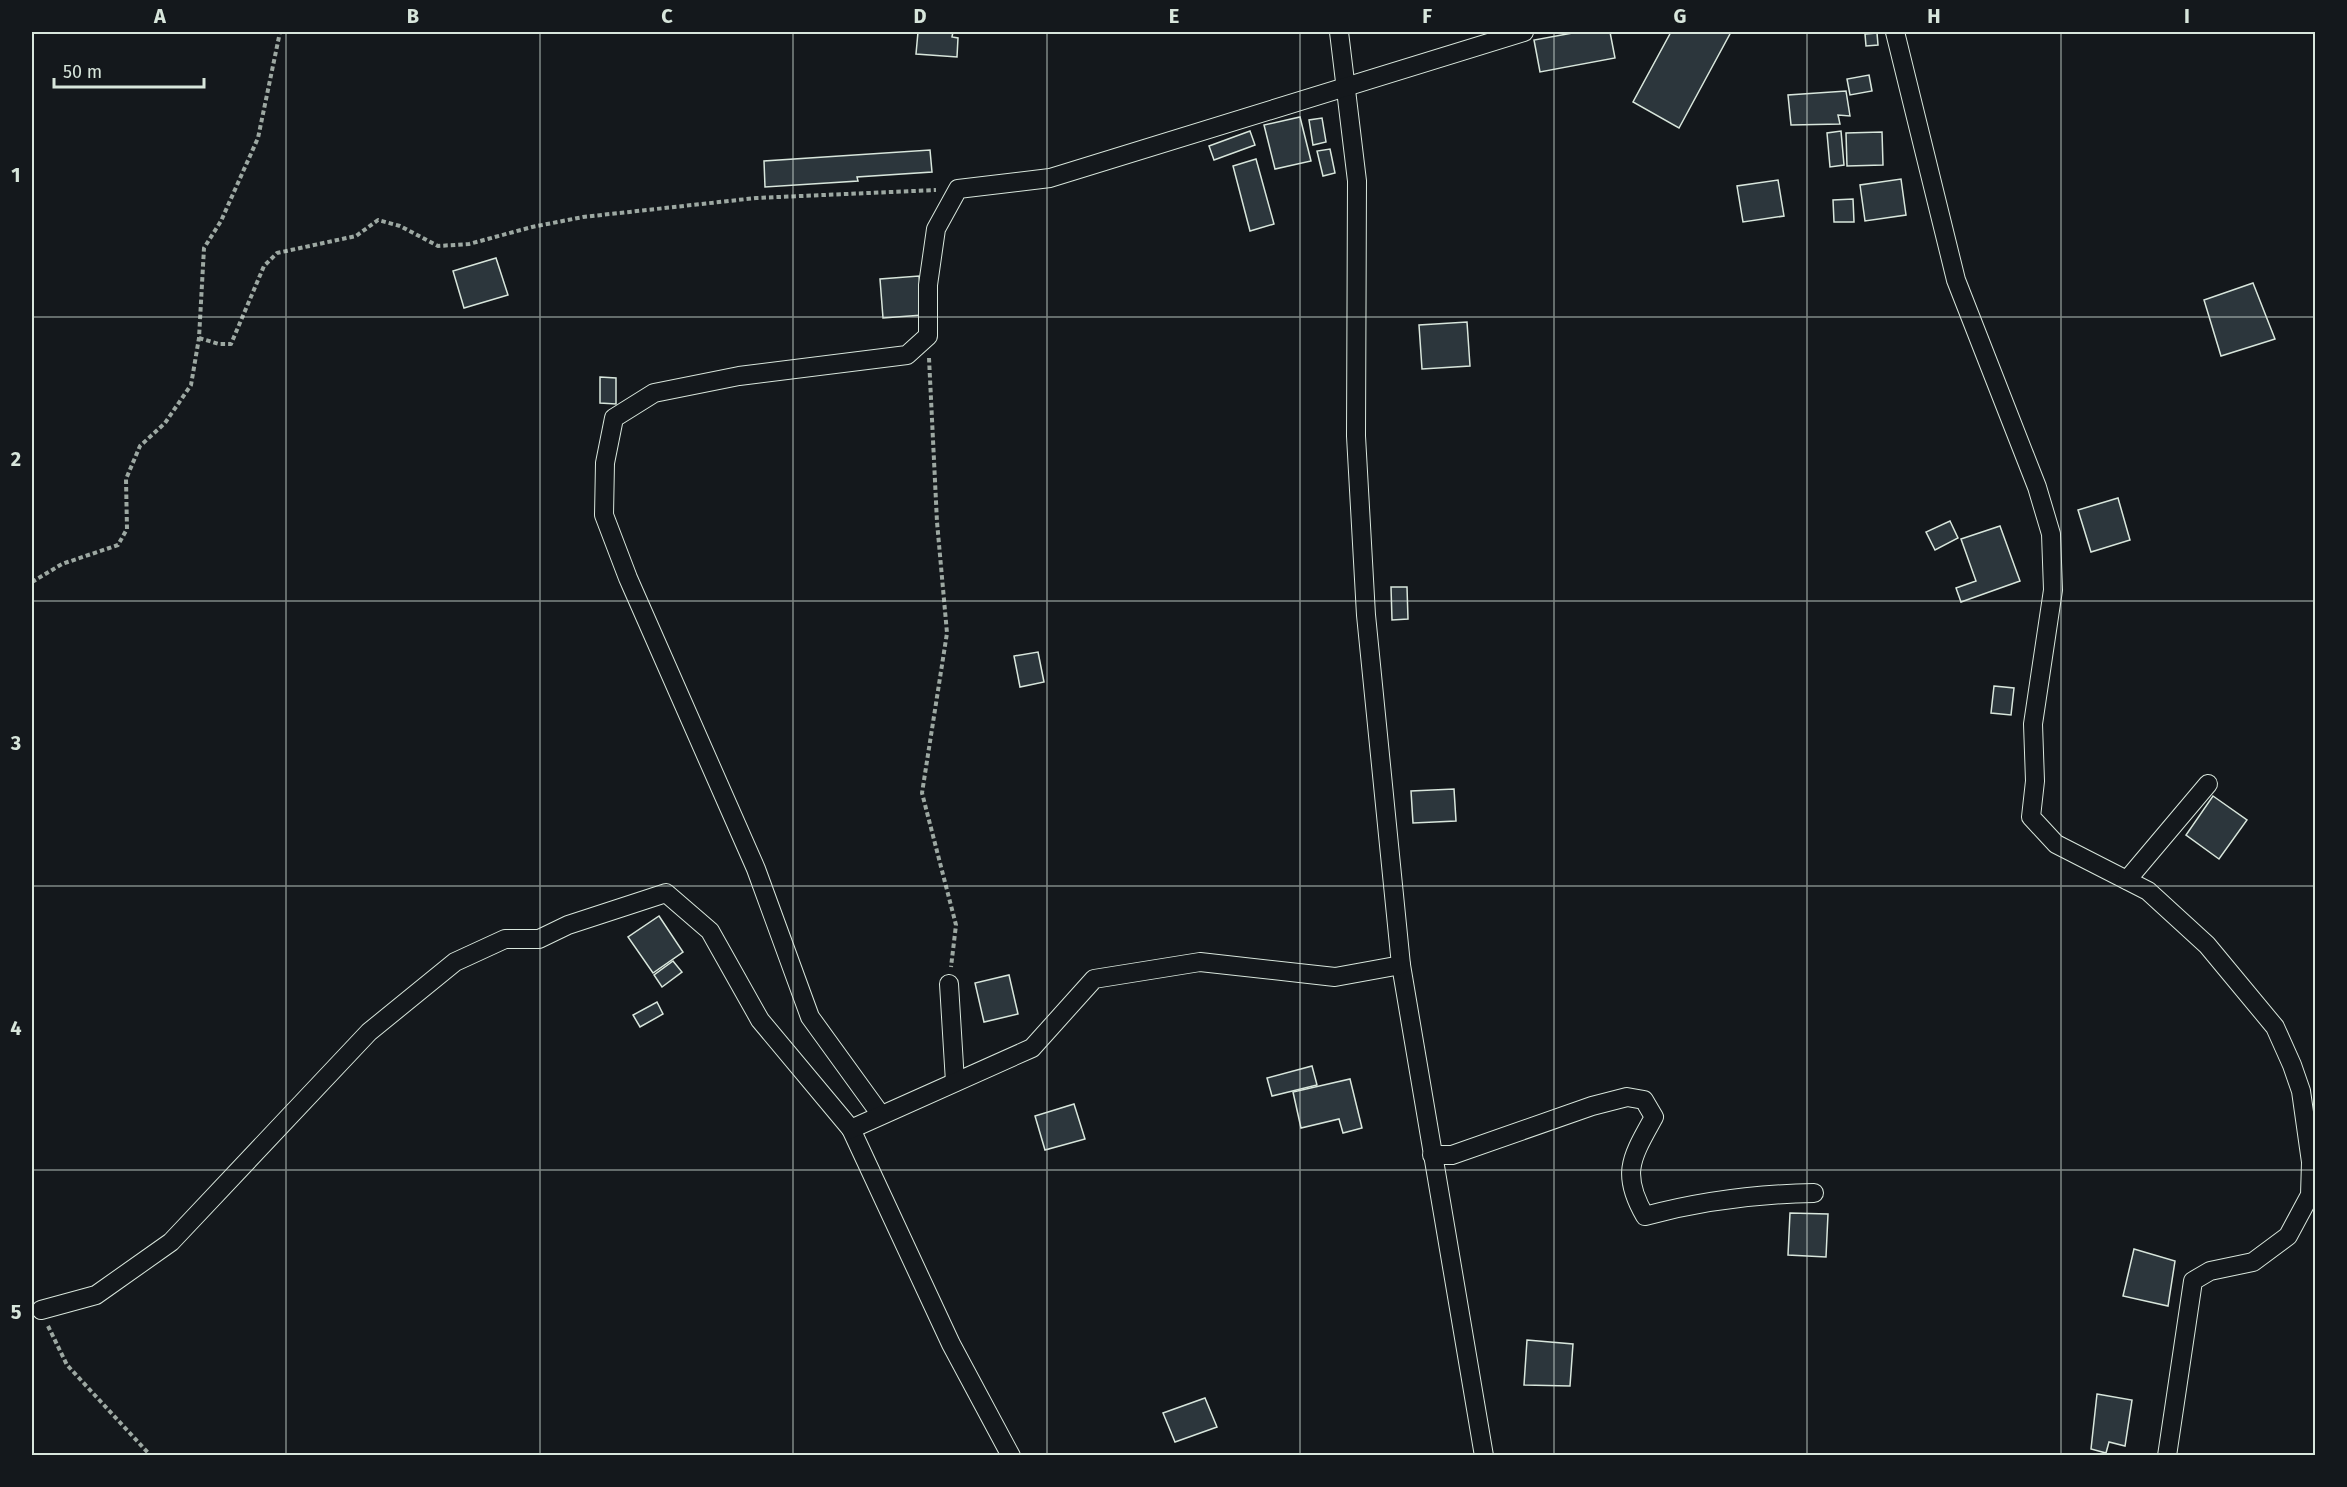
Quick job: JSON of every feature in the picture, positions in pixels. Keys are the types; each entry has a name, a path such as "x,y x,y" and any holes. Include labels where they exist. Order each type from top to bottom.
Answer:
{"street":[{"path":"1339,32 1357,181 1356,436 1365,603 1401,965 1484,1455"},
{"path":"881,1115 810,1017 756,869 649,628 604,515 605,463 614,418 654,393 739,376 907,355 928,336 928,285 936,229 958,189 1050,178 1524,32"},
{"path":"1895,32 1956,280 2037,487 2051,534 2053,590 2033,724 2035,781 2031,817 2056,844 2148,891 2206,945 2276,1027 2301,1091 2311,1162 2310,1195 2288,1236 2253,1262 2210,1271 2193,1281 2167,1455"},
{"path":"2127,880 2208,784"},
{"path":"41,1310 96,1294 171,1242 369,1032 455,963 505,939 539,939 568,925 666,893 710,931 760,1020 851,1129 951,1344 1011,1455"},
{"path":"851,1129 1032,1048 1094,979 1200,962 1335,977 1401,965"},
{"path":"950,984 955,1082"},
{"path":"1432,1155 1452,1155 1627,1096 1644,1100 1654,1117 1636,1149 1630,1174 1634,1196 1645,1216 1688,1204 1765,1194 1814,1193"}],"path":[{"path":"32,582 62,564 118,545 127,529 126,479 140,446 165,423 191,385 199,338 204,248 221,221 258,138 280,32"},
{"path":"199,338 219,344 231,344 264,266 277,253 357,236 378,220 400,225 438,246 469,244 532,226 583,217 756,198 958,189"},
{"path":"928,336 937,522 947,633 922,793 956,925 950,984"},
{"path":"41,1310 67,1365 151,1455"}],"building":[{"path":"918,32 953,32 952,37 958,38 957,57 916,54"},
{"path":"1578,32 1610,32 1615,58 1540,72 1534,40"},
{"path":"1671,32 1731,32 1679,128 1633,102"},
{"path":"1877,33 1878,45 1866,46 1865,34"},
{"path":"1869,75 1872,91 1850,95 1847,79"},
{"path":"1846,91 1850,116 1838,115 1840,124 1791,125 1788,95"},
{"path":"1300,117 1311,161 1275,169 1264,125"},
{"path":"1322,118 1326,142 1313,145 1309,120"},
{"path":"1250,131 1255,145 1214,160 1209,146"},
{"path":"1841,131 1844,165 1830,167 1827,133"},
{"path":"1882,132 1883,165 1847,166 1846,133"},
{"path":"1330,149 1335,173 1323,176 1317,151"},
{"path":"930,150 932,172 857,177 858,181 765,187 764,161"},
{"path":"1256,159 1274,224 1250,231 1233,166"},
{"path":"1901,179 1906,215 1865,221 1860,185"},
{"path":"1778,180 1784,216 1743,222 1737,186"},
{"path":"1853,199 1854,222 1834,222 1833,200"},
{"path":"496,258 508,295 464,308 453,271"},
{"path":"919,276 923,315 883,318 880,279"},
{"path":"2253,283 2275,339 2221,356 2204,300"},
{"path":"1467,322 1470,366 1422,369 1419,325"},
{"path":"600,377 616,378 616,404 600,403"},
{"path":"2118,498 2130,540 2091,552 2078,510"},
{"path":"1950,521 1958,538 1935,550 1926,532"},
{"path":"2000,526 2020,581 1961,602 1956,588 1976,581 1961,539"},
{"path":"1391,587 1407,587 1408,619 1392,620"},
{"path":"1038,652 1044,682 1020,687 1014,656"},
{"path":"1994,686 2014,688 2011,715 1991,713"},
{"path":"1454,789 1456,821 1413,823 1411,791"},
{"path":"2213,796 2247,820 2219,859 2186,835"},
{"path":"659,916 683,952 653,973 628,937"},
{"path":"673,961 682,972 662,987 654,975"},
{"path":"1009,975 1018,1014 984,1022 975,983"},
{"path":"657,1002 663,1014 640,1027 633,1015"},
{"path":"1312,1066 1317,1085 1272,1096 1267,1078"},
{"path":"1350,1079 1362,1128 1343,1133 1339,1119 1301,1128 1293,1092"},
{"path":"1074,1104 1085,1139 1045,1150 1035,1116"},
{"path":"1790,1213 1828,1214 1826,1257 1788,1255"},
{"path":"2134,1249 2175,1261 2168,1306 2123,1296"},
{"path":"1527,1340 1573,1344 1570,1386 1524,1385"},
{"path":"2097,1394 2132,1400 2125,1446 2109,1442 2106,1453 2091,1449"},
{"path":"1205,1398 1217,1427 1175,1442 1163,1413"}]}
